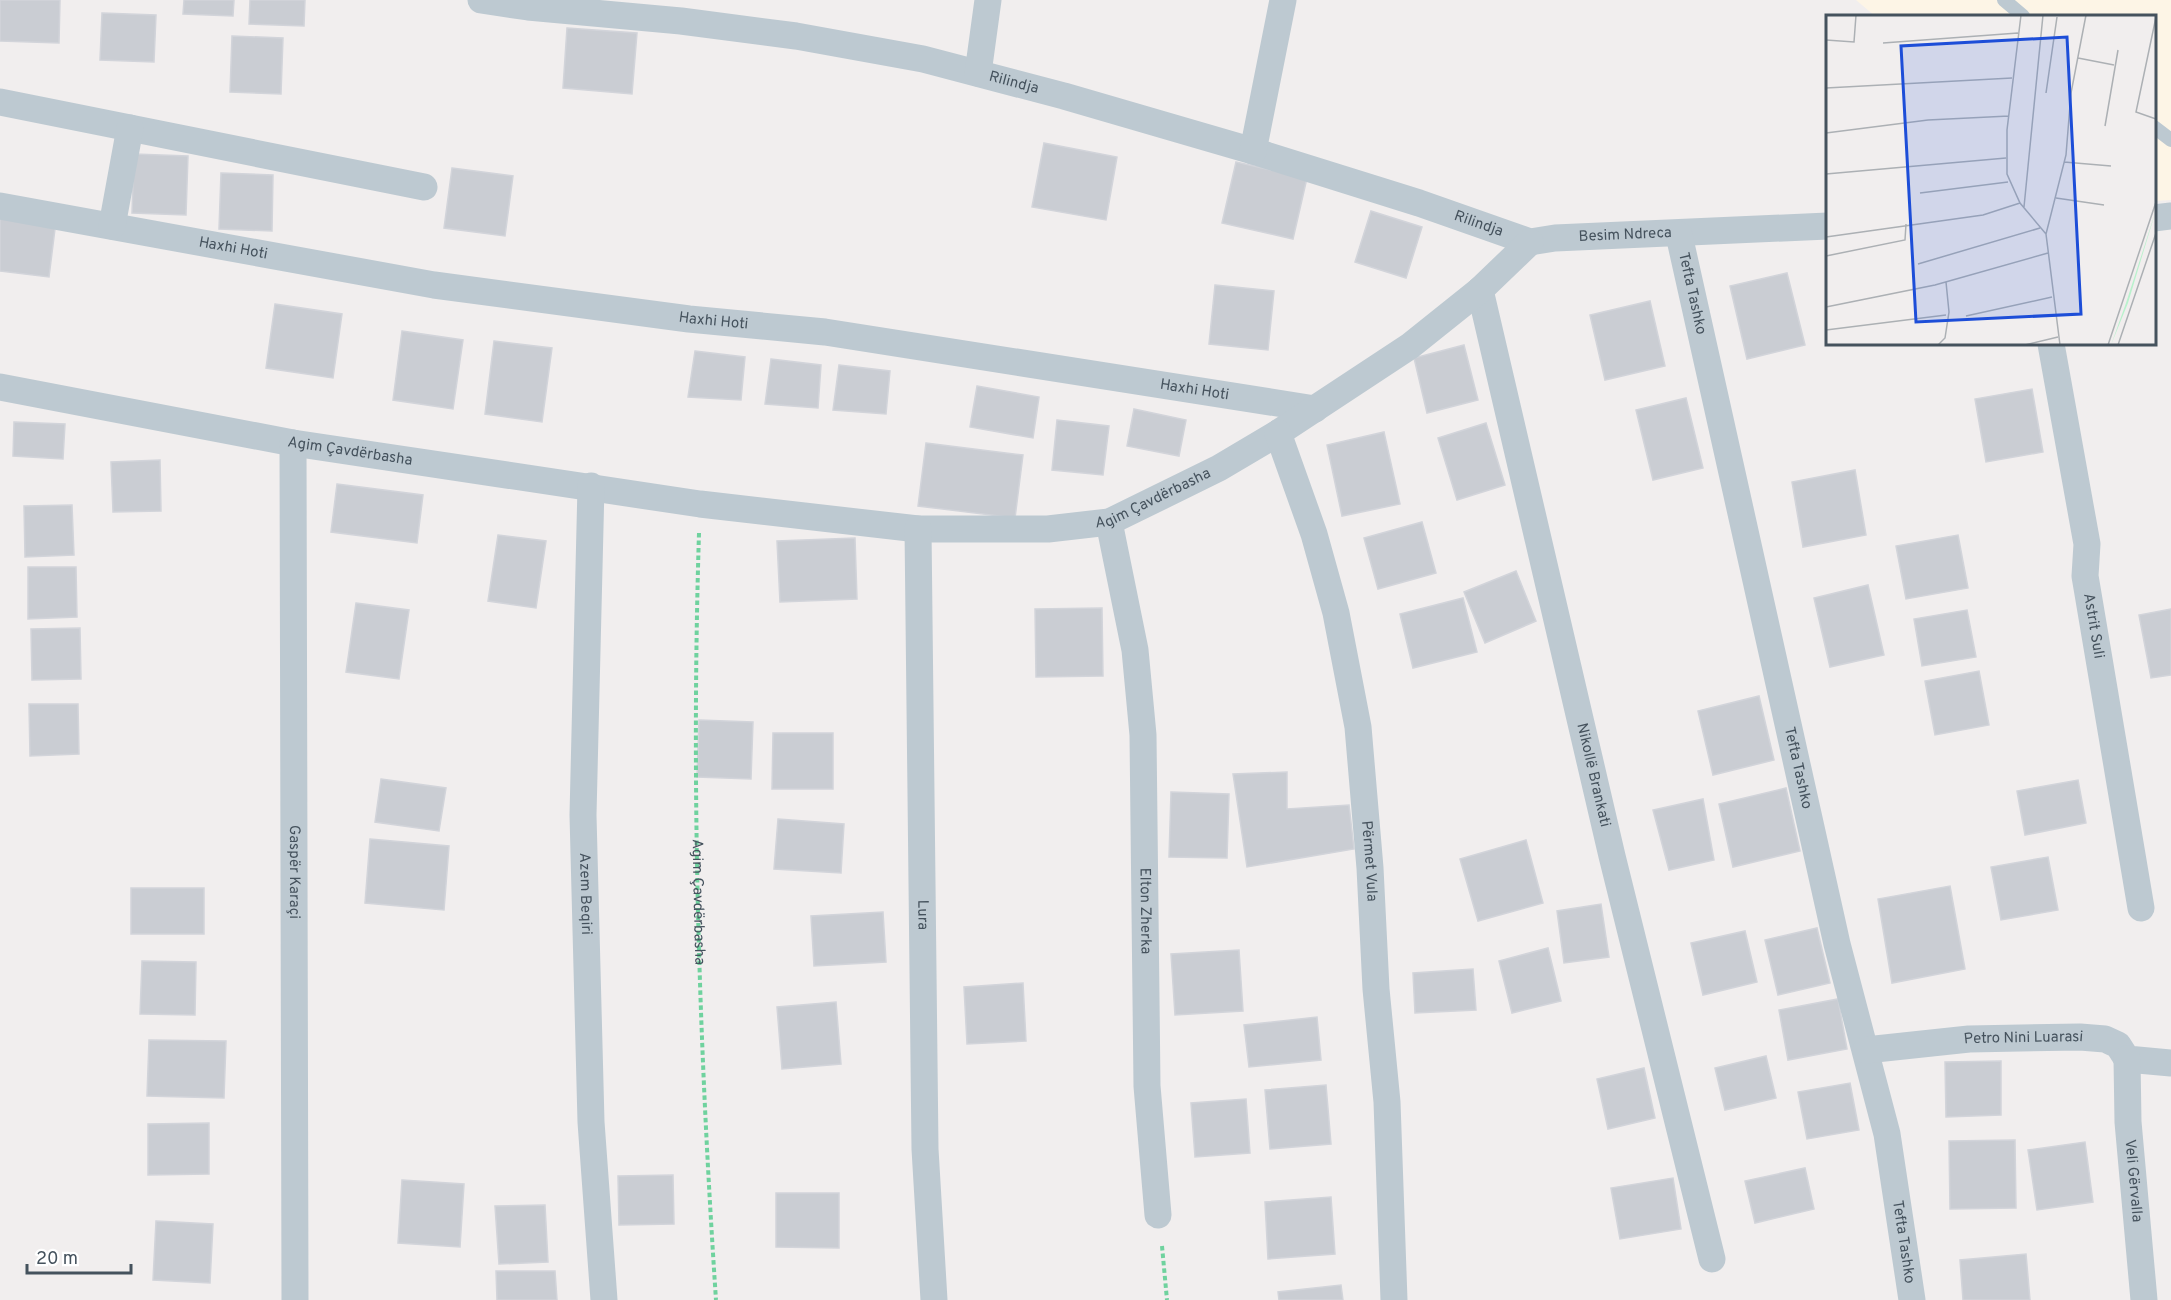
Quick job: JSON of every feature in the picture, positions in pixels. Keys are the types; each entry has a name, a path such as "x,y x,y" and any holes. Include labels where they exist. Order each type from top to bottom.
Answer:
{"street":[{"name":"Rilindja","path":"481,0 528,7 681,21 796,36 924,59 1253,151 1419,203 1530,242"},
{"path":"978,73 988,0"},
{"path":"1253,151 1283,0"},
{"path":"0,102 424,187"},
{"path":"112,226 130,128"},
{"name":"Haxhi Hoti","path":"0,206 434,285 689,319 825,332 1315,409"},
{"path":"2156,218 2171,216"},
{"name":"Besim Ndreca","path":"1530,242 1555,238 1679,235 1826,226"},
{"name":"Tefta Tashko","path":"1679,235 1837,944 1887,1134 1912,1300"},
{"name":"Agim Çavdërbasha","path":"0,387 293,443 700,504 918,529 1048,529 1109,522 1220,468 1278,434 1410,346 1480,290 1530,242"},
{"name":"Nikollë Brankati","path":"1480,290 1609,845 1712,1258"},
{"name":"Astrit Suli","path":"2051,345 2087,544 2085,576 2141,908"},
{"name":"Përmet Vula","path":"1278,434 1314,534 1336,613 1358,727 1370,868 1376,989 1387,1102 1394,1300"},
{"name":"Gaspër Karaçi","path":"293,443 295,1300"},
{"name":"Azem Beqiri","path":"591,486 583,826 591,1122 604,1300"},
{"name":"Elton Zherka","path":"1109,522 1135,650 1143,735 1147,1086 1158,1215"},
{"name":"Lura","path":"918,529 925,1149 934,1300"},
{"name":"Petro Nini Luarasi","path":"1866,1050 1970,1039 2080,1037 2105,1039 2118,1045 2127,1059"},
{"path":"2127,1059 2171,1062"},
{"name":"Veli Gërvalla","path":"2127,1059 2128,1122 2144,1300"}],"lane":[{"path":"2004,0 2022,15"},
{"path":"2156,129 2171,140"}],"path":[{"name":"Agim Çavdërbasha","path":"700,504 695,671 697,858 716,1300"},
{"path":"1158,1215 1167,1300"}],"shaded area":[{"path":"1856,0 2171,0 2171,200 2156,201 2156,15 1874,15"}],"building":[{"path":"0,0 60,0 59,43 0,41"},
{"path":"184,0 234,0 233,16 183,14"},
{"path":"250,0 305,0 304,26 249,24"},
{"path":"102,13 156,15 154,62 100,60"},
{"path":"567,28 637,33 632,94 563,88"},
{"path":"232,36 283,38 281,94 230,92"},
{"path":"1044,143 1117,157 1106,220 1032,207"},
{"path":"134,154 188,156 186,215 132,213"},
{"path":"1236,162 1307,178 1293,239 1222,223"},
{"path":"452,168 513,176 505,236 444,228"},
{"path":"221,173 273,175 272,231 219,229"},
{"path":"1371,211 1422,227 1406,278 1355,262"},
{"path":"0,215 56,221 49,277 0,271"},
{"path":"1787,273 1805,345 1747,359 1730,286"},
{"path":"1215,285 1274,291 1268,350 1209,344"},
{"path":"1650,301 1665,366 1605,380 1590,315"},
{"path":"275,304 342,314 333,378 266,368"},
{"path":"402,331 463,340 453,409 393,400"},
{"path":"494,341 552,348 542,422 485,414"},
{"path":"1464,345 1478,400 1427,413 1414,358"},
{"path":"695,351 745,357 741,400 688,397"},
{"path":"771,359 821,365 818,408 765,404"},
{"path":"839,365 890,371 886,414 833,410"},
{"path":"977,386 1039,397 1033,438 970,427"},
{"path":"2032,389 2043,452 1986,462 1975,399"},
{"path":"1686,398 1703,468 1653,480 1636,410"},
{"path":"1134,409 1186,420 1179,456 1127,446"},
{"path":"1057,420 1109,426 1103,475 1052,470"},
{"path":"14,422 65,424 63,459 13,456"},
{"path":"1486,423 1505,485 1457,500 1438,438"},
{"path":"1384,432 1400,504 1342,516 1327,445"},
{"path":"926,443 1023,455 1015,518 918,506"},
{"path":"160,460 161,511 113,512 111,462"},
{"path":"1855,470 1866,535 1803,547 1792,482"},
{"path":"337,484 423,495 417,543 331,532"},
{"path":"72,505 74,555 25,557 24,506"},
{"path":"1422,522 1436,573 1378,589 1364,538"},
{"path":"498,535 546,541 536,608 488,601"},
{"path":"1958,535 1968,588 1906,599 1896,546"},
{"path":"855,538 857,599 780,602 777,541"},
{"path":"28,567 76,567 77,617 28,619"},
{"path":"1516,571 1536,621 1485,643 1464,592"},
{"path":"1868,585 1884,655 1830,667 1814,598"},
{"path":"1463,598 1477,652 1413,668 1400,614"},
{"path":"356,603 409,610 399,679 346,672"},
{"path":"1102,608 1103,676 1036,677 1035,609"},
{"path":"2171,609 2171,675 2151,678 2139,615"},
{"path":"1967,610 1976,657 1922,666 1914,619"},
{"path":"80,628 81,679 32,680 31,629"},
{"path":"1979,671 1989,725 1935,735 1925,681"},
{"path":"1759,696 1774,760 1713,775 1698,711"},
{"path":"29,704 78,704 79,754 30,756"},
{"path":"699,720 753,722 751,779 697,777"},
{"path":"773,733 833,733 833,789 772,789"},
{"path":"1287,772 1287,809 1349,805 1354,849 1247,867 1233,774"},
{"path":"381,779 446,788 439,831 375,822"},
{"path":"2078,780 2086,823 2025,835 2017,791"},
{"path":"1786,788 1800,851 1733,867 1719,804"},
{"path":"1171,792 1229,794 1227,858 1169,857"},
{"path":"1703,799 1714,860 1669,870 1653,810"},
{"path":"778,819 844,824 841,873 774,869"},
{"path":"370,839 449,846 444,910 365,903"},
{"path":"1526,840 1543,903 1478,921 1460,859"},
{"path":"2048,857 2058,910 2001,920 1991,867"},
{"path":"1950,886 1965,969 1892,983 1878,899"},
{"path":"131,888 204,888 204,934 131,934"},
{"path":"1601,904 1609,957 1564,963 1557,911"},
{"path":"883,912 886,962 814,966 811,916"},
{"path":"1817,928 1830,983 1778,995 1765,940"},
{"path":"1745,931 1757,982 1703,995 1691,943"},
{"path":"1548,948 1561,1001 1512,1013 1499,961"},
{"path":"1239,950 1243,1011 1175,1015 1171,954"},
{"path":"142,961 196,962 195,1015 140,1014"},
{"path":"1473,969 1476,1010 1415,1013 1413,973"},
{"path":"1023,983 1026,1041 967,1044 964,987"},
{"path":"1838,999 1847,1049 1788,1060 1779,1010"},
{"path":"836,1002 841,1064 782,1069 777,1007"},
{"path":"1317,1017 1321,1060 1249,1067 1244,1025"},
{"path":"149,1040 226,1041 224,1098 147,1096"},
{"path":"1766,1056 1776,1098 1725,1110 1715,1068"},
{"path":"2001,1061 2001,1115 1946,1117 1945,1062"},
{"path":"1644,1068 1655,1118 1608,1129 1597,1079"},
{"path":"1850,1083 1859,1130 1807,1139 1798,1092"},
{"path":"1326,1085 1331,1144 1270,1149 1265,1090"},
{"path":"1246,1099 1250,1153 1195,1157 1191,1103"},
{"path":"209,1123 209,1174 148,1175 148,1124"},
{"path":"2015,1140 2016,1208 1950,1209 1949,1141"},
{"path":"2085,1142 2093,1202 2037,1210 2028,1150"},
{"path":"1805,1168 1814,1209 1755,1223 1745,1181"},
{"path":"673,1175 674,1224 619,1225 618,1176"},
{"path":"1673,1178 1681,1229 1620,1239 1611,1188"},
{"path":"402,1180 464,1184 460,1247 398,1243"},
{"path":"776,1193 839,1193 839,1248 776,1247"},
{"path":"1331,1197 1335,1254 1268,1259 1265,1202"},
{"path":"545,1205 548,1262 499,1264 495,1206"},
{"path":"156,1221 213,1224 210,1283 153,1280"},
{"path":"2026,1254 2030,1300 1963,1300 1960,1260"},
{"path":"496,1271 555,1271 557,1300 497,1300"},
{"path":"1341,1285 1343,1300 1279,1300 1278,1292"}]}
